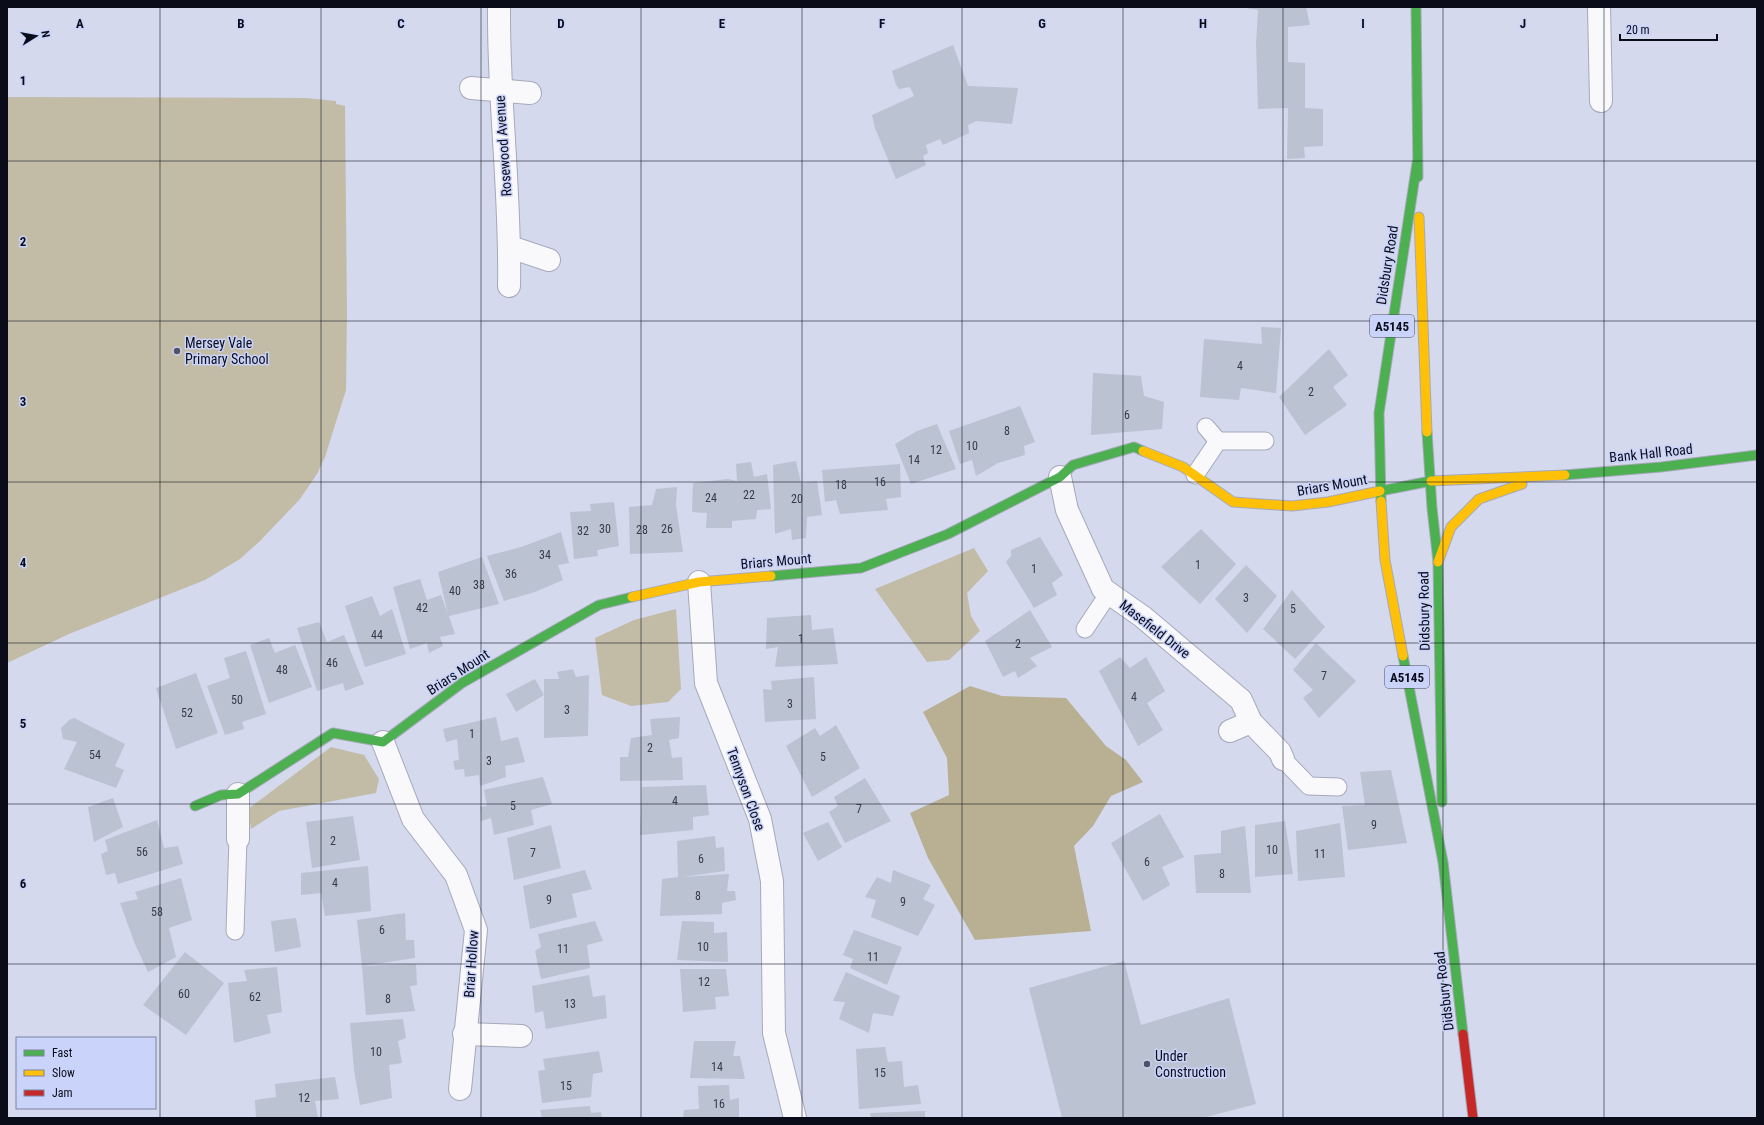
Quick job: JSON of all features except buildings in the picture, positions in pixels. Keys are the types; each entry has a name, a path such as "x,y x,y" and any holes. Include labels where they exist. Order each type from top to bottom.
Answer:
{"main road":[{"name":"Didsbury Road","path":"1416,7 1417,163 1424,378 1438,562 1443,862"},
{"name":"Didsbury Road","path":"1417,163 1379,413 1380,491 1385,560 1443,862 1473,1118"},
{"name":"Briars Mount","path":"383,742 462,683 599,605 699,582 861,568 948,534 1060,477 1073,465 1134,447 1183,467 1233,502 1292,506 1328,502 1380,491"},
{"name":"Bank Hall Road","path":"1431,481 1548,476 1661,467 1757,455"},
{"name":"Bank Hall Road","path":"1438,562 1451,527 1479,498 1548,476"},
{"path":"1380,491 1431,481"},
{"path":"195,806 221,795 238,794 333,733 383,742"}],"street":[{"name":"Rosewood Avenue","path":"499,7 500,91 510,247 509,286"},
{"path":"1599,7 1601,101"},
{"path":"471,88 530,93"},
{"path":"510,247 549,260"},
{"name":"Masefield Drive","path":"1060,477 1067,510 1103,589 1143,617 1241,700 1251,722 1280,752 1283,759"},
{"name":"Tennyson Close","path":"699,582 706,683 760,819 772,881 774,1033 795,1118"},
{"path":"1230,731 1251,722"},
{"name":"Briar Hollow","path":"383,742 412,819 456,875 476,930 464,1034 460,1089"},
{"path":"238,794 238,839"},
{"path":"464,1034 521,1036"}],"lane":[{"path":"1206,427 1218,441 1265,441"},
{"path":"1195,475 1218,441"},
{"path":"1086,629 1109,593"},
{"path":"1283,759 1310,786 1338,787"},
{"path":"235,931 238,839"}],"shaded area":[{"name":"Mersey Vale Primary School","path":"7,97 306,98 336,101 336,104 345,106 347,313 346,390 325,457 317,474 300,499 260,541 240,559 205,580 69,634 7,663"},
{"path":"974,548 988,571 967,593 971,616 980,631 949,660 927,662 875,589"},
{"path":"676,609 681,689 668,702 631,706 602,695 595,638 634,620"},
{"path":"970,686 1002,696 1066,698 1106,746 1126,760 1143,782 1111,796 1093,826 1074,846 1091,931 975,940 928,858 910,813 949,795 947,758 923,712"},
{"path":"331,747 364,755 379,779 376,793 279,811 251,829 248,809"}],"traffic: fast":[{"path":"1416,7 1418,177"},
{"path":"1381,501 1379,413 1417,163"},
{"path":"1427,432 1432,508 1438,562 1442,802"},
{"path":"771,576 861,568 948,534 1060,477 1073,465 1134,447 1143,451"},
{"path":"1565,475 1661,467 1757,455"},
{"path":"1380,491 1431,481"},
{"path":"195,806 221,795 238,794 333,733 383,742 462,683 599,605 632,597"},
{"path":"1403,656 1443,862 1463,1034"}],"traffic: slow":[{"path":"1419,217 1427,432"},
{"path":"1143,451 1183,467 1233,502 1292,506 1328,502 1380,491"},
{"path":"1431,481 1565,475"},
{"path":"1438,562 1451,527 1479,499 1522,484"},
{"path":"1381,501 1385,560 1403,656"},
{"path":"632,597 699,582 771,576"}],"traffic: jam":[{"path":"1463,1034 1473,1118"}],"place":[{"name":"Mersey Vale Primary School","path":"177,351"},
{"name":"Under Construction","path":"1147,1064"}]}
